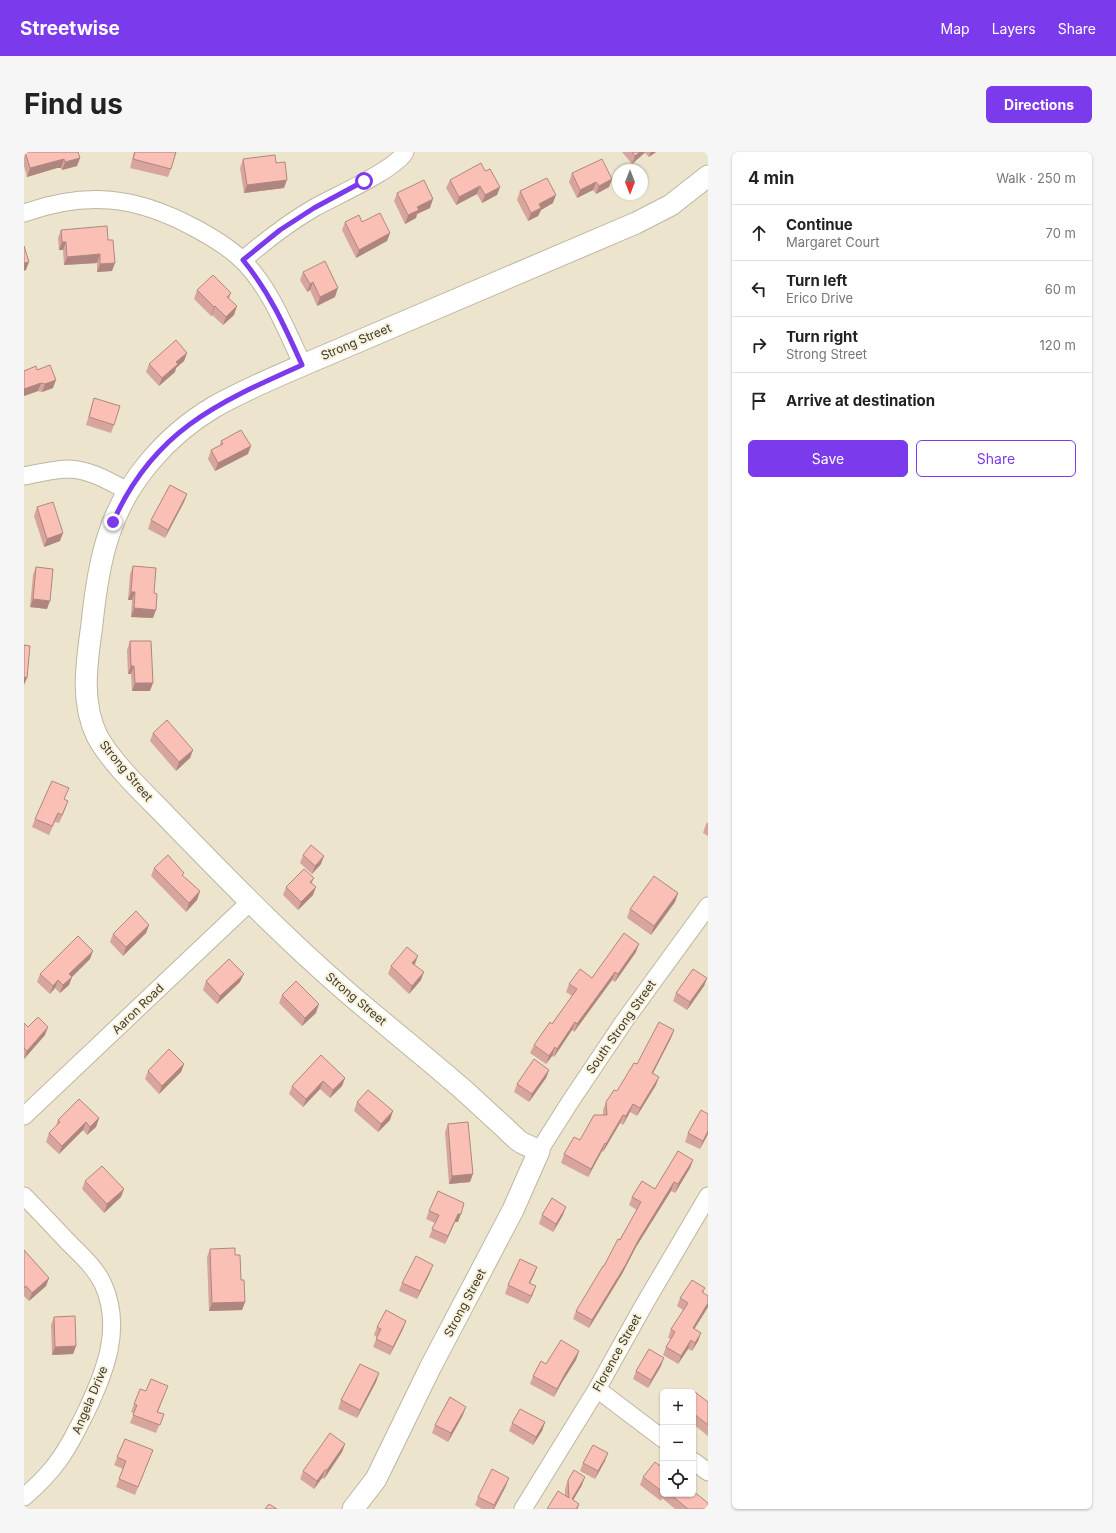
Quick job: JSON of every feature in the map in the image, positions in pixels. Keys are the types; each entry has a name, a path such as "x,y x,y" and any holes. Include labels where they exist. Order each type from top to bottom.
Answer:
{"street":[{"path":"243,260 280,230 314,208 394,164 405,152"},
{"name":"Strong Street","path":"353,1509 373,1484 382,1467 430,1368 513,1210 539,1150 520,1141 458,1086 334,981 250,902 117,764 103,745 98,737 88,712 86,696 86,671 98,580 108,535 128,491 157,453 196,418 233,397 302,365 636,223 671,205 708,176"},
{"path":"24,213 54,204 74,201 98,199 120,201 141,205 170,214 211,236 243,260 258,278 273,302 302,365"},
{"path":"24,476 52,470 71,469 89,473 128,491"},
{"name":"Aaron Road","path":"24,1116 250,902"},
{"name":"South Strong Street","path":"539,1150 629,1014 708,906"},
{"name":"Angela Drive","path":"24,1196 93,1268 105,1289 112,1317 112,1337 107,1361 98,1385 73,1439 43,1480 24,1497"},
{"name":"Florence Street","path":"523,1509 597,1389 645,1303 708,1196"},
{"path":"597,1389 660,1437"},
{"path":"696,1463 708,1472"}],"building":[{"path":"25,152 78,152 80,158 65,162 64,159 30,168"},
{"path":"135,152 176,152 171,169 133,159"},
{"path":"632,152 640,152 635,156"},
{"path":"275,155 276,163 285,162 287,180 247,185 243,159"},
{"path":"602,159 612,179 599,186 596,182 580,190 572,173"},
{"path":"481,163 485,171 490,169 500,187 485,195 480,186 459,197 450,180"},
{"path":"547,178 556,195 539,204 541,208 531,213 520,191"},
{"path":"424,180 433,199 417,207 419,210 408,215 397,193"},
{"path":"380,213 390,233 359,250 345,222 359,215 362,222"},
{"path":"107,226 108,240 113,240 115,263 100,264 100,254 67,257 66,242 62,242 61,230"},
{"path":"24,246 29,262 24,263"},
{"path":"325,261 338,288 320,297 313,282 310,284 303,272"},
{"path":"213,275 231,293 227,297 237,306 226,317 197,290"},
{"path":"176,340 187,353 176,362 178,364 162,378 149,364"},
{"path":"50,365 56,380 24,389 24,371 36,366 37,370"},
{"path":"94,398 120,406 114,425 89,417"},
{"path":"241,430 251,446 218,463 211,450 223,444 221,441"},
{"path":"170,485 187,494 168,530 151,520"},
{"path":"53,502 63,533 47,539 37,507"},
{"path":"133,566 156,568 154,593 157,594 156,610 134,608 135,592 131,592"},
{"path":"36,567 53,569 50,601 33,599"},
{"path":"130,641 151,641 153,683 135,683 134,666 131,666"},
{"path":"24,645 30,646 27,678 24,677"},
{"path":"167,720 193,750 179,762 153,733"},
{"path":"52,781 69,788 64,799 68,801 62,815 58,813 52,826 35,819"},
{"path":"311,845 324,856 315,866 303,855"},
{"path":"168,855 184,873 182,875 200,891 189,903 154,868"},
{"path":"304,869 314,878 310,882 316,887 301,902 286,887"},
{"path":"654,876 678,893 654,926 630,909"},
{"path":"136,911 149,925 126,947 113,934"},
{"path":"624,933 639,944 618,974 615,972 577,1024 575,1022 557,1049 555,1047 549,1056 534,1045 550,1022 552,1024 577,989 569,984 580,969 592,978"},
{"path":"78,936 93,951 69,974 72,977 63,985 58,980 53,986 40,974"},
{"path":"407,947 418,956 412,963 424,972 412,986 391,966"},
{"path":"229,959 244,974 220,996 206,981"},
{"path":"693,969 707,978 690,1002 676,993"},
{"path":"296,981 319,1004 305,1018 282,995"},
{"path":"38,1017 48,1027 27,1051 24,1048 24,1023 28,1027"},
{"path":"659,1022 674,1030 652,1073 659,1077 640,1108 633,1104 626,1116 623,1115 606,1144 605,1143 591,1169 564,1154 574,1137 580,1140 594,1115 607,1115 606,1102 614,1090 617,1091 634,1063 637,1064"},
{"path":"169,1049 184,1064 162,1086 148,1071"},
{"path":"321,1055 345,1078 333,1090 323,1081 306,1099 292,1086"},
{"path":"534,1059 549,1070 532,1094 517,1084"},
{"path":"368,1090 393,1111 381,1124 357,1102"},
{"path":"79,1099 99,1118 90,1127 86,1122 62,1146 49,1133 60,1122 58,1120"},
{"path":"701,1110 708,1114 708,1131 703,1141 688,1133"},
{"path":"468,1122 473,1174 452,1176 448,1124"},
{"path":"678,1151 693,1160 678,1184 674,1182 592,1320 576,1311 604,1266 618,1239 620,1240 641,1202 632,1197 642,1181 655,1189"},
{"path":"102,1166 124,1189 107,1204 85,1181"},
{"path":"438,1191 464,1203 461,1214 458,1214 448,1236 432,1229 439,1215 429,1211"},
{"path":"552,1198 566,1207 556,1224 542,1215"},
{"path":"235,1248 235,1255 240,1255 241,1280 244,1280 245,1302 212,1303 210,1249"},
{"path":"24,1250 49,1278 32,1293 26,1286 24,1288"},
{"path":"416,1256 433,1265 420,1291 402,1283"},
{"path":"520,1259 537,1267 529,1283 536,1286 531,1296 508,1285"},
{"path":"692,1280 705,1288 702,1292 708,1296 708,1303 693,1328 701,1333 695,1343 691,1340 681,1356 666,1347 675,1332 671,1329 688,1303 680,1298"},
{"path":"386,1310 406,1321 393,1347 376,1339 381,1329 377,1327"},
{"path":"75,1316 76,1346 55,1347 54,1317"},
{"path":"561,1340 579,1351 557,1389 533,1376 541,1361 546,1364"},
{"path":"649,1349 664,1358 651,1380 636,1371"},
{"path":"360,1364 379,1373 360,1410 341,1400"},
{"path":"151,1379 168,1386 157,1412 164,1414 160,1425 133,1415 137,1405 134,1404 140,1389 146,1391"},
{"path":"696,1393 708,1402 708,1425 696,1415"},
{"path":"450,1397 466,1407 451,1433 435,1425"},
{"path":"520,1409 545,1422 536,1437 512,1423"},
{"path":"330,1433 345,1444 327,1470 325,1470 317,1481 303,1471"},
{"path":"125,1439 153,1450 138,1487 119,1479 126,1461 117,1457"},
{"path":"593,1445 608,1453 598,1471 583,1463"},
{"path":"655,1462 660,1466 660,1490 643,1477"},
{"path":"492,1469 509,1478 494,1505 478,1497"},
{"path":"574,1470 585,1477 572,1499 579,1504 576,1509 547,1509 558,1491 569,1498 568,1480"},
{"path":"696,1493 708,1503 708,1509 688,1509 674,1497 696,1497"},
{"path":"269,1504 277,1509 265,1509"}],"route":[{"path":"113,522 128,491 157,453 196,418 233,397 302,365 273,302 258,278 243,260 280,230 314,208 364,181"}]}
